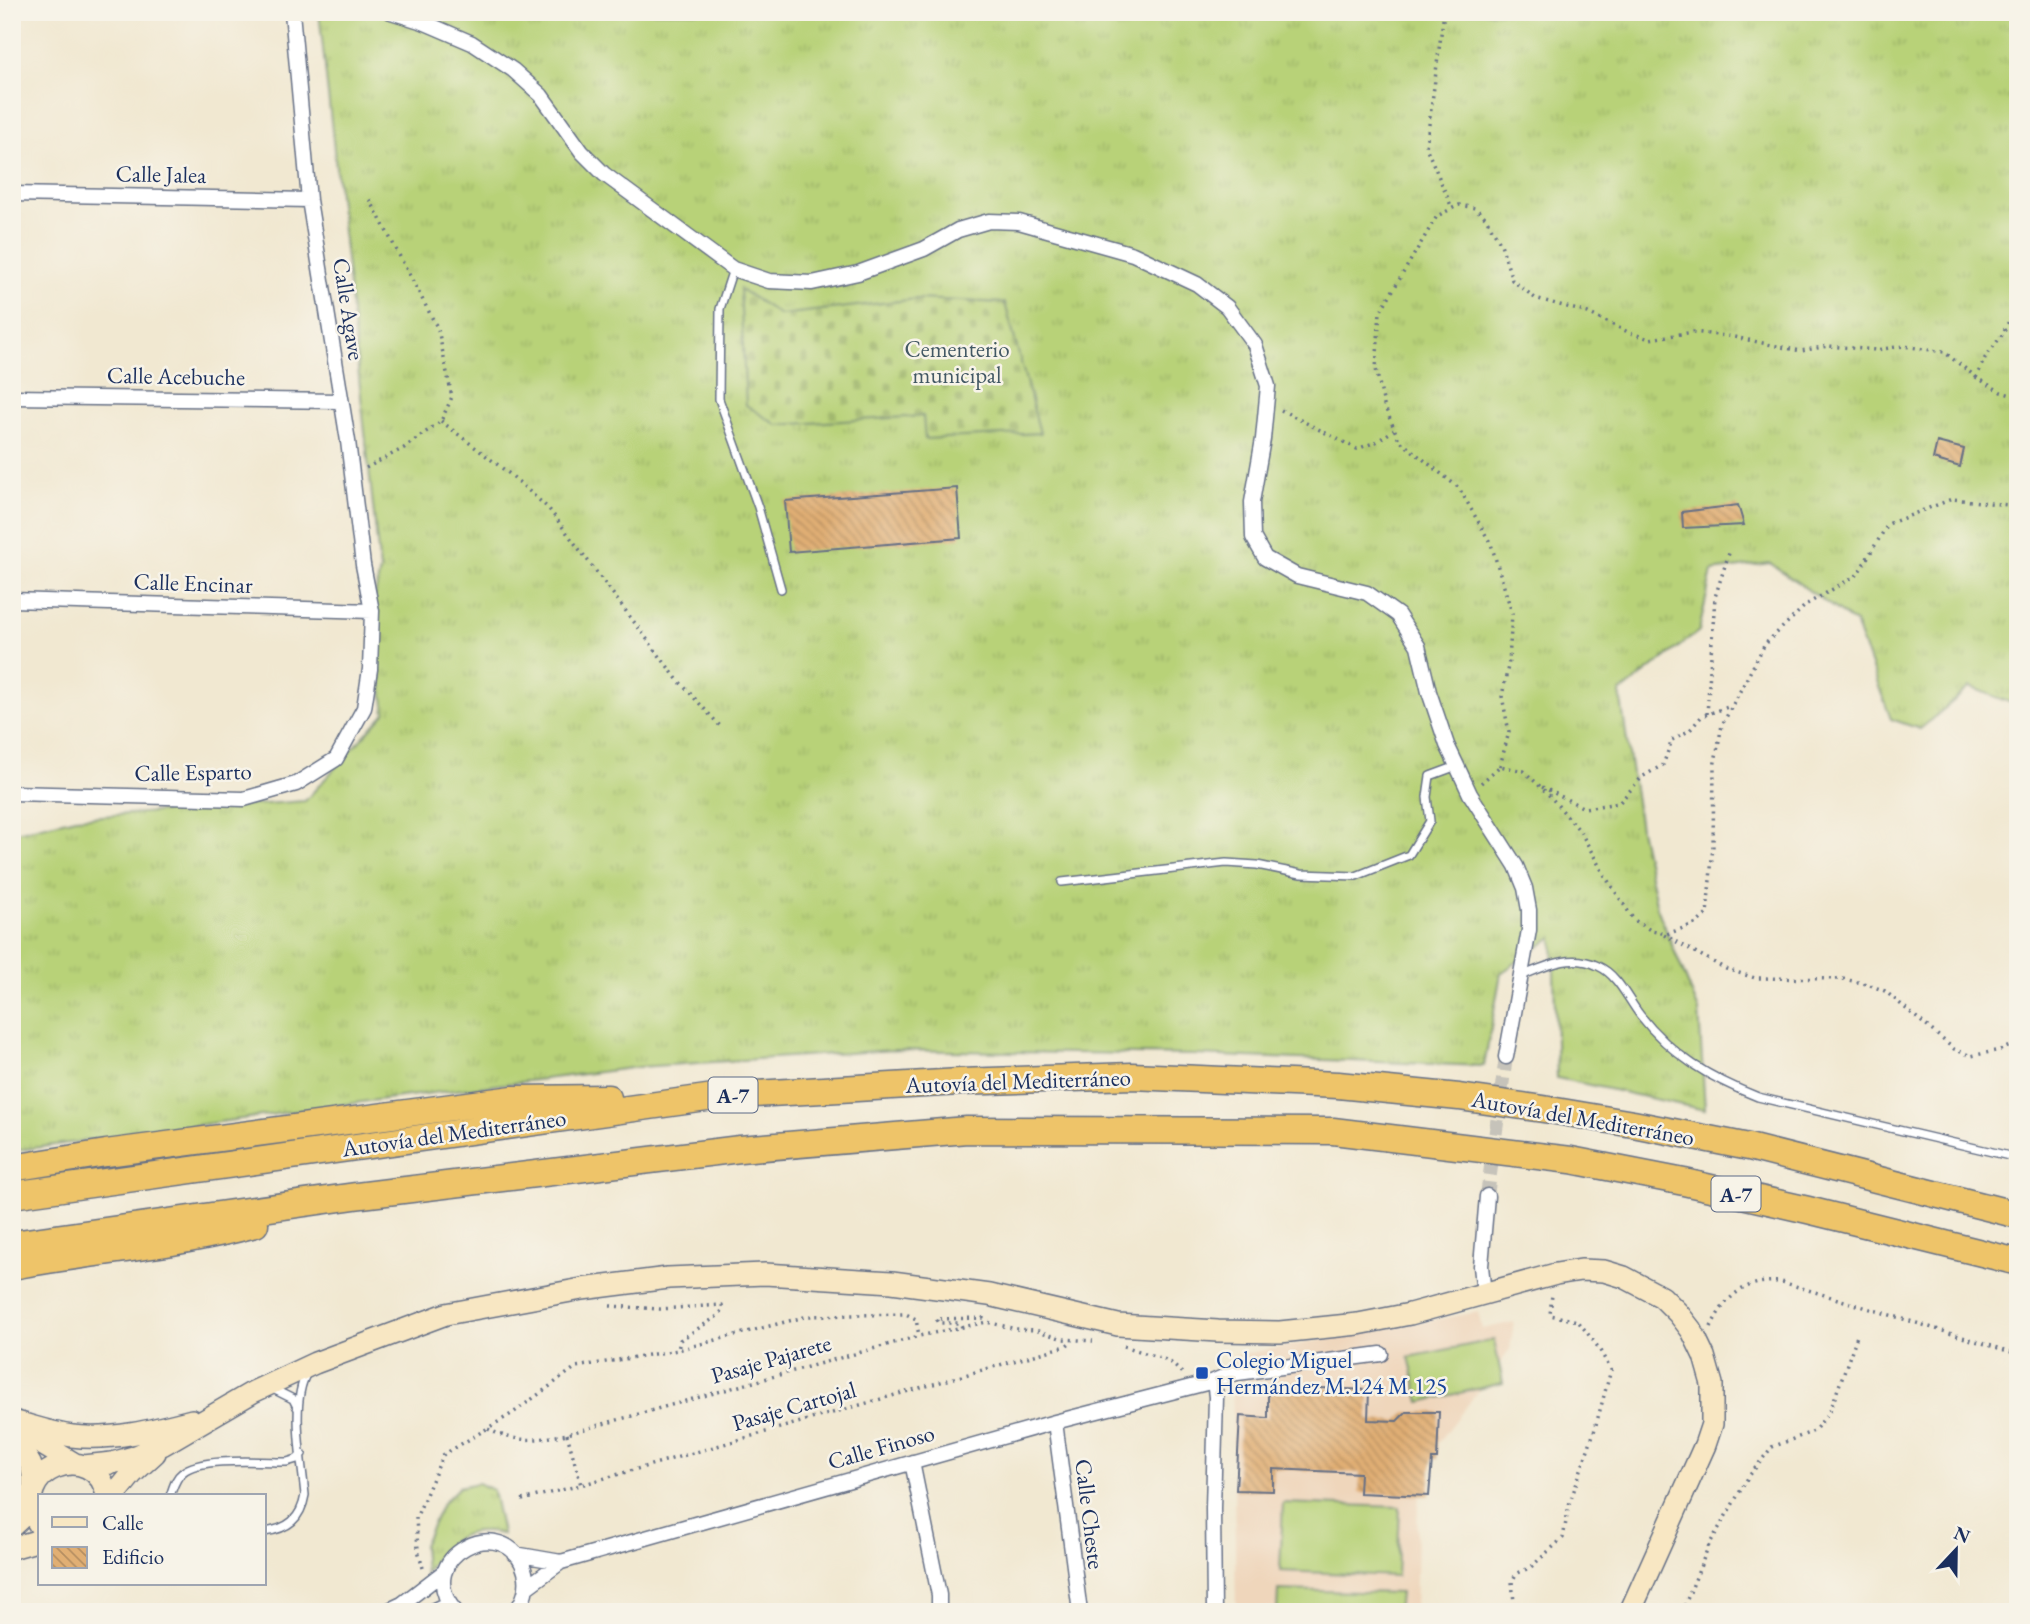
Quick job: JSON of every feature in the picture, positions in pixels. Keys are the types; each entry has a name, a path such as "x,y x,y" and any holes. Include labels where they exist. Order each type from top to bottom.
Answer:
{"highway":[{"name":"Autovía del Mediterráneo","path":"12,1195 721,1096 960,1082 1132,1076 1338,1085 1459,1097 1633,1124 1749,1147 2018,1215"},
{"path":"12,1168 120,1151 513,1099 721,1096"},
{"name":"Autovía del Mediterráneo","path":"12,1244 355,1196 740,1149 967,1130 1333,1131 1571,1160 1808,1210 2018,1262"},
{"path":"12,1266 214,1236 355,1196"}],"street":[{"name":"Calle Agave","path":"292,12 309,200 372,611"},
{"path":"391,12 472,43 513,70 541,95 582,152 604,174 733,269 769,281 812,283 858,273 924,249 958,230 989,221 1019,222 1133,254 1197,284 1227,307 1255,345 1268,386 1263,439 1252,502 1253,537 1265,558 1297,576 1367,593 1398,615 1418,646 1429,692 1447,745 1470,794 1516,866 1525,888 1529,930 1506,1057"},
{"name":"Calle Jalea","path":"12,194 309,200"},
{"name":"Calle Acebuche","path":"12,397 340,401"},
{"name":"Calle Encinar","path":"12,600 372,611"},
{"name":"Calle Esparto","path":"12,793 244,799 296,784 336,759 364,708 370,668 372,611"},
{"path":"1485,1294 1481,1266 1487,1196"},
{"path":"12,1526 26,1513 38,1480 55,1467 112,1462 134,1457 164,1444 218,1411 315,1363 446,1314 582,1289 668,1278 765,1274 892,1282 989,1295 1118,1325 1280,1332 1358,1324 1410,1314 1556,1274 1581,1270 1604,1271 1625,1277 1662,1297 1692,1331 1704,1356 1712,1384 1712,1424 1630,1612"},
{"name":"Calle Finoso","path":"527,1587 561,1562 1055,1422 1214,1381 1230,1374 1381,1354"},
{"path":"1214,1381 1214,1612"},
{"path":"12,1421 72,1436 104,1436 160,1427 218,1411"},
{"name":"Calle Cheste","path":"1055,1422 1080,1612"},
{"path":"12,1427 80,1465 101,1480 106,1494"},
{"path":"116,1494 132,1474 164,1444"},
{"path":"12,1445 29,1458 34,1471 32,1498 34,1515 38,1522"},
{"path":"912,1462 939,1595 939,1612"},
{"path":"12,1548 38,1541"},
{"name":"Calle Finoso","path":"385,1612 402,1604 445,1571 458,1551 469,1544 494,1542 515,1554 561,1562"},
{"path":"515,1554 522,1563 527,1587 515,1612"},
{"path":"430,1612 452,1607 445,1592 445,1571"}],"lane":[{"path":"733,269 720,309 719,399 758,507 781,589"},
{"path":"1062,882 1226,863 1257,865 1301,874 1356,876 1409,855 1430,821 1427,797 1430,776 1457,766"},
{"path":"1521,976 1562,961 1598,965 1608,972 1639,1014 1672,1049 1726,1085 1771,1100 2018,1158"},
{"path":"266,1532 279,1530 295,1519 303,1507 305,1495 298,1410 302,1382 315,1363"},
{"path":"264,1387 284,1393 293,1399 298,1410"},
{"path":"171,1494 176,1480 183,1472 198,1464 287,1462 302,1454"}],"path":[{"path":"1444,12 1426,148 1452,208"},
{"path":"352,475 404,448 441,422 452,397 438,330 368,196"},
{"path":"1470,794 1500,766 1510,732 1502,696 1509,661 1512,612 1492,544 1458,488 1399,440 1384,405 1376,369 1380,312 1437,216 1459,205 1475,208 1485,217 1501,244 1512,279 1535,298 1588,313 1630,333 1650,339 1693,332 1734,337 1801,351 1828,346 1876,350 1903,346 1944,352 1976,377 2018,397"},
{"path":"1976,377 2011,317 2018,279"},
{"path":"1267,402 1357,449 1376,442 1394,429"},
{"path":"441,422 512,475 549,509 677,679 721,727"},
{"path":"1500,766 1524,771 1580,831 1634,920 1652,931 1667,934 1697,923 1707,914 1713,846 1714,767 1722,725 1765,643 1807,604 1857,575 1888,524 1952,499 2018,506"},
{"path":"1707,714 1715,597 1730,550"},
{"path":"1538,785 1584,808 1619,803 1642,777 1663,765 1672,740 1690,730 1702,716 1733,705"},
{"path":"1660,932 1726,969 1755,978 1843,979 1885,991 1954,1049 1971,1056 2018,1043"},
{"path":"1704,1356 1712,1326 1721,1308 1740,1290 1768,1281 1793,1285 2018,1354"},
{"path":"582,1289 596,1302 614,1308 722,1306 723,1310 716,1317 680,1340 678,1350"},
{"path":"1515,1612 1512,1581 1516,1574 1531,1567 1563,1538 1569,1505 1594,1432 1611,1370 1578,1321 1550,1315 1552,1291"},
{"path":"962,1328 960,1323 938,1323 936,1319 983,1318 989,1295"},
{"path":"425,1573 418,1550 416,1518 443,1455 488,1429 576,1367 678,1350 808,1316 905,1314 916,1319 919,1336"},
{"name":"Pasaje Pajarete","path":"488,1429 503,1437 535,1440 567,1434 919,1336 987,1322 1073,1340"},
{"path":"1682,1612 1709,1545 1749,1476 1772,1447 1814,1431 1830,1411 1857,1336"},
{"path":"1073,1340 1100,1341"},
{"name":"Pasaje Cartojal","path":"522,1500 1066,1346 1073,1340"},
{"path":"1124,1346 1169,1361 1182,1371 1190,1387"},
{"path":"567,1434 581,1485"}],"shaded area":[{"path":"1478,1312 1482,1329 1514,1322 1510,1350 1435,1447 1418,1503 1415,1612 1236,1612 1232,1356"}],"green space":[{"path":"319,12 2018,12 2018,709 2014,704 1970,687 1920,729 1891,719 1855,623 1770,563 1712,571 1699,631 1620,693 1640,829 1657,908 1699,1011 1705,1110 1557,1078 1553,937 1501,973 1484,1066 1195,1055 893,1050 639,1067 369,1101 12,1151 12,833 75,818 305,801 385,713 372,611 380,570"},
{"name":"Cementerio municipal","path":"740,289 780,315 917,299 1005,303 1040,433 925,439 923,416 777,425 746,405"},
{"path":"1494,1340 1503,1383 1420,1402 1409,1357"},
{"path":"478,1483 493,1490 502,1534 475,1532 456,1538 425,1573 423,1545 442,1504 459,1487"},
{"path":"1283,1503 1400,1507 1397,1576 1280,1571"},
{"path":"1278,1590 1400,1593 1398,1612 1277,1612"}],"building":[{"path":"1937,442 1964,449 1960,467 1933,459"},
{"path":"957,488 961,538 789,552 785,501"},
{"path":"1738,505 1744,525 1683,528 1682,512"},
{"path":"1268,1386 1369,1390 1368,1420 1397,1421 1406,1412 1439,1412 1437,1459 1432,1459 1429,1496 1359,1493 1360,1473 1273,1469 1273,1491 1236,1490 1240,1416 1268,1418"}],"tunnel":[{"path":"1487,1196 1506,1057"}],"place":[{"name":"Colegio Miguel Hermández M.124 M.125","path":"1202,1373"}]}
